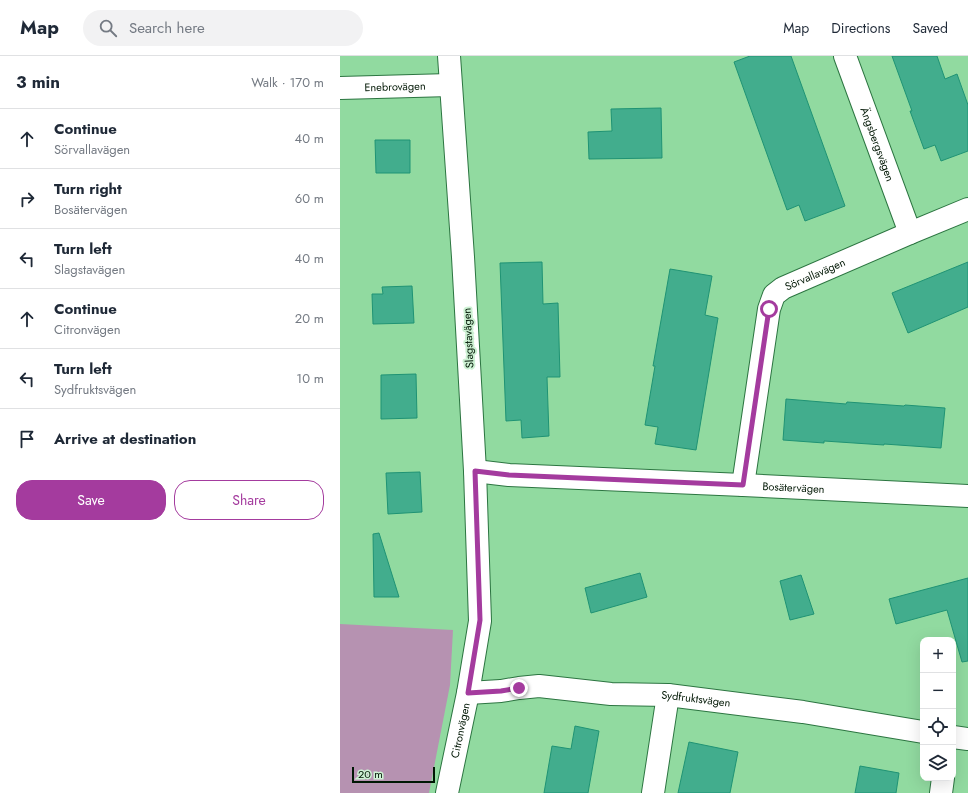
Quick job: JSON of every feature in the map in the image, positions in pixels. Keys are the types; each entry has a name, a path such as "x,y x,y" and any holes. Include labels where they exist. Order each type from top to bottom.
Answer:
{"street":[{"name":"Slagstavägen","path":"449,56 463,257 475,471 480,620"},
{"name":"Ängsbergsvägen","path":"845,56 910,233"},
{"name":"Enebrovägen","path":"340,88 450,84"},
{"name":"Sörvallavägen","path":"743,485 769,309 774,295 783,288 968,209"},
{"name":"Bosätervägen","path":"475,471 516,475 968,496"},
{"name":"Citronvägen","path":"447,793 468,693 480,620"},
{"name":"Sydfruktsvägen","path":"468,693 501,691 539,686 611,694 668,695 803,712 920,732"},
{"path":"653,793 668,695"},
{"path":"956,737 968,739"},
{"path":"941,793 943,781"}],"shaded area":[{"path":"340,624 453,630 450,685 429,793 340,793"}],"building":[{"path":"750,56 791,56 845,206 805,221 799,205 787,210 734,62"},
{"path":"892,56 937,56 945,79 957,74 968,105 968,151 941,161 935,145 924,149"},
{"path":"661,108 662,158 589,159 588,132 612,131 611,109"},
{"path":"375,140 410,140 410,173 376,173"},
{"path":"542,262 543,304 558,303 560,377 547,377 549,436 522,438 521,420 506,421 500,263"},
{"path":"968,262 968,307 908,333 892,293"},
{"path":"670,269 712,276 705,315 718,318 696,450 655,444 658,427 645,425 655,366 653,366"},
{"path":"412,286 414,323 373,324 372,294 383,294 382,287"},
{"path":"416,374 417,418 381,419 381,375"},
{"path":"786,399 846,404 847,402 945,408 941,448 783,440"},
{"path":"420,472 422,512 388,514 386,473"},
{"path":"379,533 399,597 374,597 373,534"},
{"path":"640,573 647,597 591,613 585,588"},
{"path":"801,575 814,614 790,620 780,581"},
{"path":"968,578 968,661 962,662 947,610 896,624 889,599"},
{"path":"575,726 599,731 588,793 544,793 552,746 571,749"},
{"path":"689,742 738,752 730,793 678,793"},
{"path":"860,766 899,773 896,793 855,793"}],"route":[{"path":"519,688 501,691 468,693 480,620 475,471 509,475 743,485 769,309"}]}
